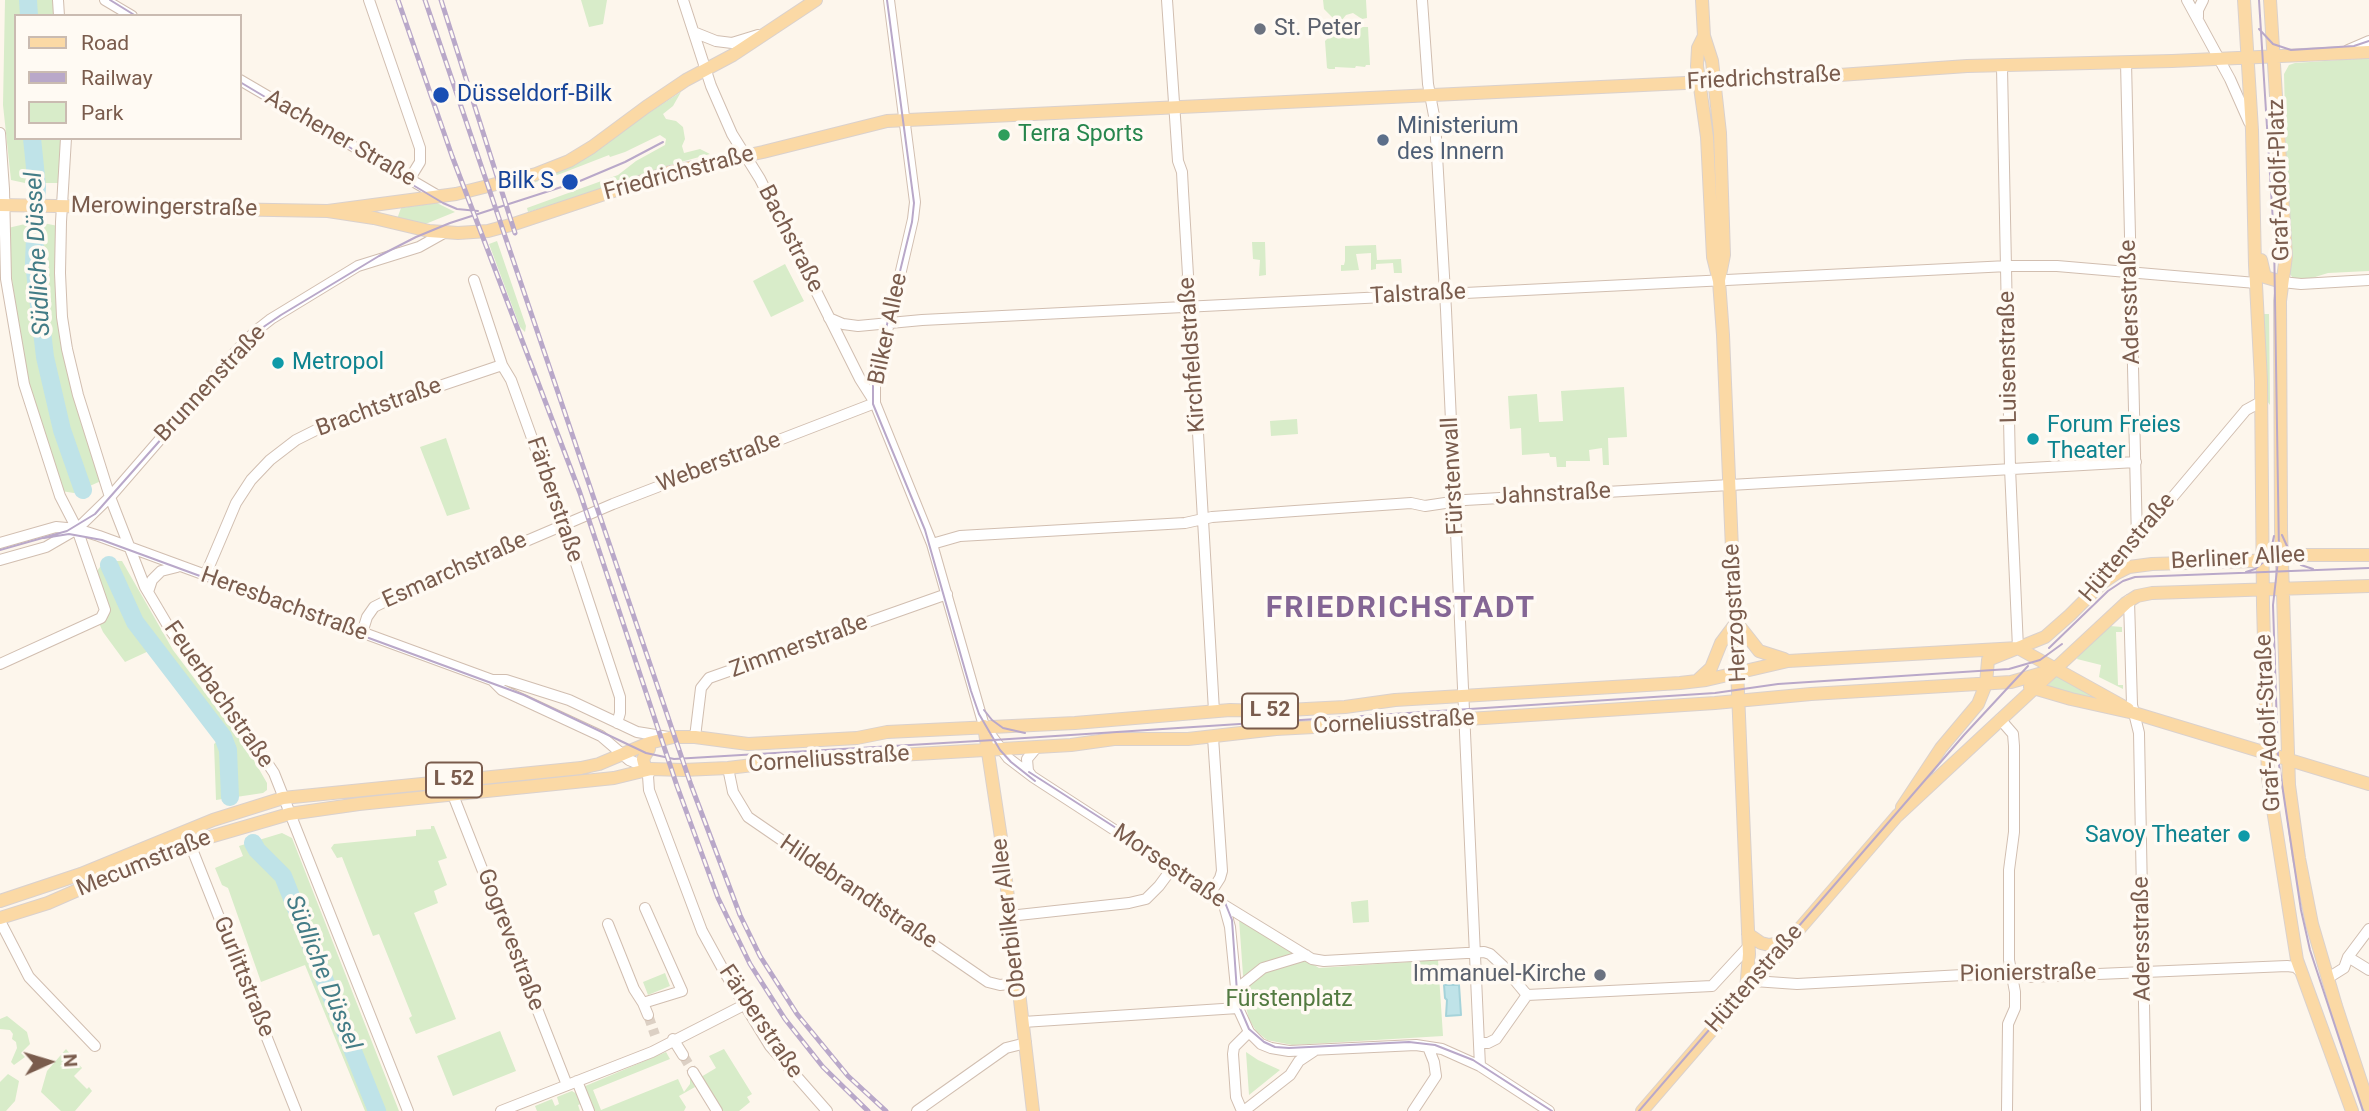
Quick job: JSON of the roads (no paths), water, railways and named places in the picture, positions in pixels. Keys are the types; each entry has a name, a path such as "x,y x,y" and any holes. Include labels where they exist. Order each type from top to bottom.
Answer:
{"main road":[{"name":"Friedrichstraße","path":"456,194 536,174 563,163 592,147 646,107 816,0"},
{"name":"Herzogstraße","path":"1702,0 1704,36 1711,55 1720,133 1724,255 1719,281"},
{"name":"Graf-Adolf-Platz","path":"2244,0 2252,130 2256,283"},
{"name":"Graf-Adolf-Platz","path":"2253,176 2260,213 2263,274 2282,282 2286,256 2270,0"},
{"name":"Herzogstraße","path":"1704,36 1698,52 1699,82 1706,123 1713,257 1719,281 1731,486 1750,986"},
{"name":"Friedrichstraße","path":"458,233 488,231 508,226 670,173 887,121 1714,82 1967,66 2002,67 2369,52"},
{"name":"Merowingerstraße","path":"328,211 456,194"},
{"name":"Merowingerstraße","path":"2,205 328,211 444,233 458,233"},
{"name":"Graf-Adolf-Straße","path":"2282,282 2282,558 2287,760 2303,883 2312,924 2369,1106"},
{"name":"Graf-Adolf-Straße","path":"2256,283 2262,407 2269,789 2293,926 2295,954 2352,1111"},
{"path":"2256,283 2270,289 2280,301"},
{"path":"2262,407 2273,416 2281,432"},
{"name":"Berliner Allee","path":"2110,576 2123,569 2143,565 2369,555"},
{"name":"Hüttenstraße","path":"1897,816 1941,748 1978,704 1986,684 1988,660 2050,633 2110,576"},
{"name":"Berliner Allee","path":"2129,600 2152,593 2369,586"},
{"name":"Hüttenstraße","path":"1642,1111 1897,816 2129,600"},
{"path":"1697,681 1711,668 1721,643 1736,623 1759,651 1788,661"},
{"name":"Corneliusstraße","path":"668,737 695,737 731,744 748,744 857,738 887,732 1175,716 1214,706 1268,711 1345,707 1380,701 1697,681 1788,661 2018,648"},
{"name":"L 52","path":"2018,648 2134,713"},
{"name":"Corneliusstraße","path":"648,768 728,768 778,762 995,750 1114,739 1213,737 1276,729 1986,684 2011,682 2054,669"},
{"name":"L 52","path":"2011,682 2134,713 2369,784"},
{"path":"1163,739 1168,733 1182,730 1182,722 1175,716"},
{"name":"Oberbilker Allee","path":"984,726 995,750 1009,916 1033,1111"},
{"name":"L 52","path":"283,798 582,768 668,737"},
{"path":"648,768 643,759 649,749 649,743"},
{"name":"L 52","path":"289,814 614,778 648,768"},
{"name":"Mecumstraße","path":"0,901 81,874 213,820 283,798"},
{"name":"Mecumstraße","path":"0,919 190,844 289,814"},
{"path":"1748,940 1765,944 1788,941"}],"street":[{"path":"105,0 129,14"},
{"path":"369,0 420,148 420,162 409,180"},
{"name":"Bachstraße","path":"683,0 706,70 732,134 760,179 875,403"},
{"name":"Bilker Allee","path":"889,0 915,194 915,214 875,383 875,403 932,544 984,726"},
{"name":"Kirchfeldstraße","path":"1167,0 1178,161 1182,172 1214,706"},
{"name":"Fürstenwall","path":"1422,0 1430,95 1435,121 1445,293 1475,953"},
{"name":"Graf-Adolf-Platz","path":"2188,0 2219,58 2252,130"},
{"path":"2198,20 2198,10 2203,0"},
{"path":"695,33 716,41 732,43 771,30"},
{"path":"2342,53 2369,41"},
{"name":"Adersstraße","path":"2126,62 2137,541"},
{"name":"Luisenstraße","path":"2002,67 2010,468 2018,648"},
{"name":"Aachener Straße","path":"242,81 441,198"},
{"path":"0,133 6,279 26,393 60,496 76,529 103,603 103,616 0,664"},
{"name":"Feuerbachstraße","path":"66,140 60,273 62,317 78,395 110,497 148,592 171,631 270,767 408,1111"},
{"name":"Brunnenstraße","path":"0,559 46,547 76,529 110,497 257,330 358,266 419,247 444,233"},
{"name":"Talstraße","path":"830,318 853,326 2008,265 2256,283"},
{"name":"Färberstraße","path":"474,280 502,365 511,380 563,524 620,698 617,723"},
{"path":"2282,282 2301,284 2369,280"},
{"name":"Brachtstraße","path":"205,576 236,503 251,480 270,460 296,440 330,423 502,365"},
{"name":"Weberstraße","path":"563,524 875,403"},
{"name":"Hüttenstraße","path":"2110,576 2193,470 2246,410 2257,404 2262,407"},
{"name":"Jahnstraße","path":"932,544 960,536 1185,523 1203,519 1411,503 1425,506 1465,500 2136,462"},
{"name":"Esmarchstraße","path":"362,633 367,617 374,607 563,524"},
{"path":"0,543 51,528 76,529"},
{"name":"Heresbachstraße","path":"76,529 492,680 506,680 569,700 638,732 668,737"},
{"path":"148,592 152,580 161,571 180,567"},
{"name":"Zimmerstraße","path":"695,737 701,688 709,678 947,594"},
{"name":"Adersstraße","path":"2129,600 2132,705 2139,733 2146,1111"},
{"name":"Heresbachstraße","path":"492,680 502,690 601,736 622,754 648,768"},
{"path":"2000,719 2011,730 2014,740 2009,960 2015,1008 2008,1024 2007,1111"},
{"path":"1211,892 1222,872 1213,737"},
{"path":"1033,777 1028,771 1027,759 1037,747"},
{"name":"Morsestraße","path":"995,750 1211,892 1224,905 1306,955"},
{"name":"Färberstraße","path":"648,768 649,790 702,931 770,1046 827,1111"},
{"name":"Hildebrandtstraße","path":"728,768 733,792 748,817 988,982 1000,985 1017,983"},
{"name":"Gogrevestraße","path":"453,794 550,1043 589,1111"},
{"name":"Gurlittstraße","path":"190,844 296,1111"},
{"path":"1009,916 1146,899 1173,867"},
{"path":"1224,905 1230,927 1236,1003 1249,1032 1261,1044 1289,1051 1391,1045 1428,1047 1455,1054 1480,1066 1549,1111"},
{"path":"643,1003 682,991 645,908"},
{"path":"0,919 29,977 96,1046"},
{"path":"608,924 634,989 648,1015"},
{"path":"2328,978 2344,968 2348,957 2369,929"},
{"path":"1527,995 1712,986 1748,940"},
{"path":"1475,953 1480,1066"},
{"path":"1236,1003 1243,984 1263,968 1306,955 1324,961 1490,954 1503,965 1527,995"},
{"path":"2348,957 2369,970"},
{"name":"Pionierstraße","path":"1750,986 2000,973 2027,977 2287,966 2295,967 2301,972"},
{"path":"1479,1043 1496,1039 1527,995"},
{"path":"1023,1022 1236,1003"},
{"path":"501,1111 660,1048 744,1005"},
{"path":"1249,1032 1234,1047 1233,1054 1236,1097 1243,1111 1290,1075 1298,1061 1316,1049"},
{"path":"655,1035 660,1048"},
{"path":"673,1039 682,1055"},
{"path":"917,1111 997,1054 1013,1045 1026,1043"},
{"path":"1413,1111 1436,1076 1428,1047"},
{"path":"693,1072 717,1111"}],"water":[{"path":"1444,985 1459,985 1461,1015 1446,1016"}],"waterway":[{"name":"Südliche Düssel","path":"28,0 29,14"},
{"name":"Südliche Düssel","path":"32,140 37,187 34,263 45,357 62,430 83,490"},
{"name":"Südliche Düssel","path":"109,565 135,622 223,737 228,750 230,797"},
{"name":"Südliche Düssel","path":"253,843 283,876 377,1111"}],"tunnel":[{"path":"648,1015 655,1035"},
{"path":"683,1055 693,1072"}],"tram line":[{"path":"110,0 133,14"},
{"path":"887,0 914,203 912,222 873,382 873,404 925,530 979,714 1000,750 1035,781"},
{"path":"2259,0 2274,238 2279,552 2273,605 2278,758 2301,910 2310,950 2363,1111"},
{"path":"2259,29 2273,44 2291,50 2354,46 2369,41"},
{"path":"242,83 443,203 457,209 478,211"},
{"path":"0,550 67,531 95,514 247,342 281,315 416,237 450,223 580,181 663,142"},
{"path":"44,538 69,534 102,540 524,695 646,753 674,759 1715,693 1778,684 2009,669 2040,660 2062,644"},
{"path":"2282,535 2292,557 2301,565 2313,569"},
{"path":"2246,572 2266,560 2274,536"},
{"path":"2049,648 2108,591 2135,577 2369,568"},
{"path":"1639,1111 1964,735 2028,666"},
{"path":"984,710 1003,728 1025,733"},
{"path":"1029,772 1224,900 1232,920 1240,1008 1249,1029 1264,1042 1275,1047 1289,1048 1409,1042 1435,1045 1473,1060 1552,1111"}],"railway":[{"path":"398,0 452,156 580,493 677,786 718,898 750,964 785,1019 823,1067 868,1111"},
{"path":"425,0 691,785 740,915 760,956 797,1014 848,1076 886,1111"},
{"path":"441,0 515,233"}],"place":[{"name":"St. Peter","path":"1260,29"},
{"name":"Düsseldorf-Bilk","path":"441,95"},
{"name":"Terra Sports","path":"1004,135"},
{"name":"Ministerium des Innern","path":"1383,140"},
{"name":"Bilk S","path":"570,182"},
{"name":"Metropol","path":"278,363"},
{"name":"Forum Freies Theater","path":"2033,439"},
{"name":"Savoy Theater","path":"2244,836"},
{"name":"Immanuel-Kirche","path":"1600,975"}],"district":[{"name":"FRIEDRICHSTADT","path":"1401,609"}],"park label":[{"name":"Fürstenplatz","path":"1289,1000"}]}
